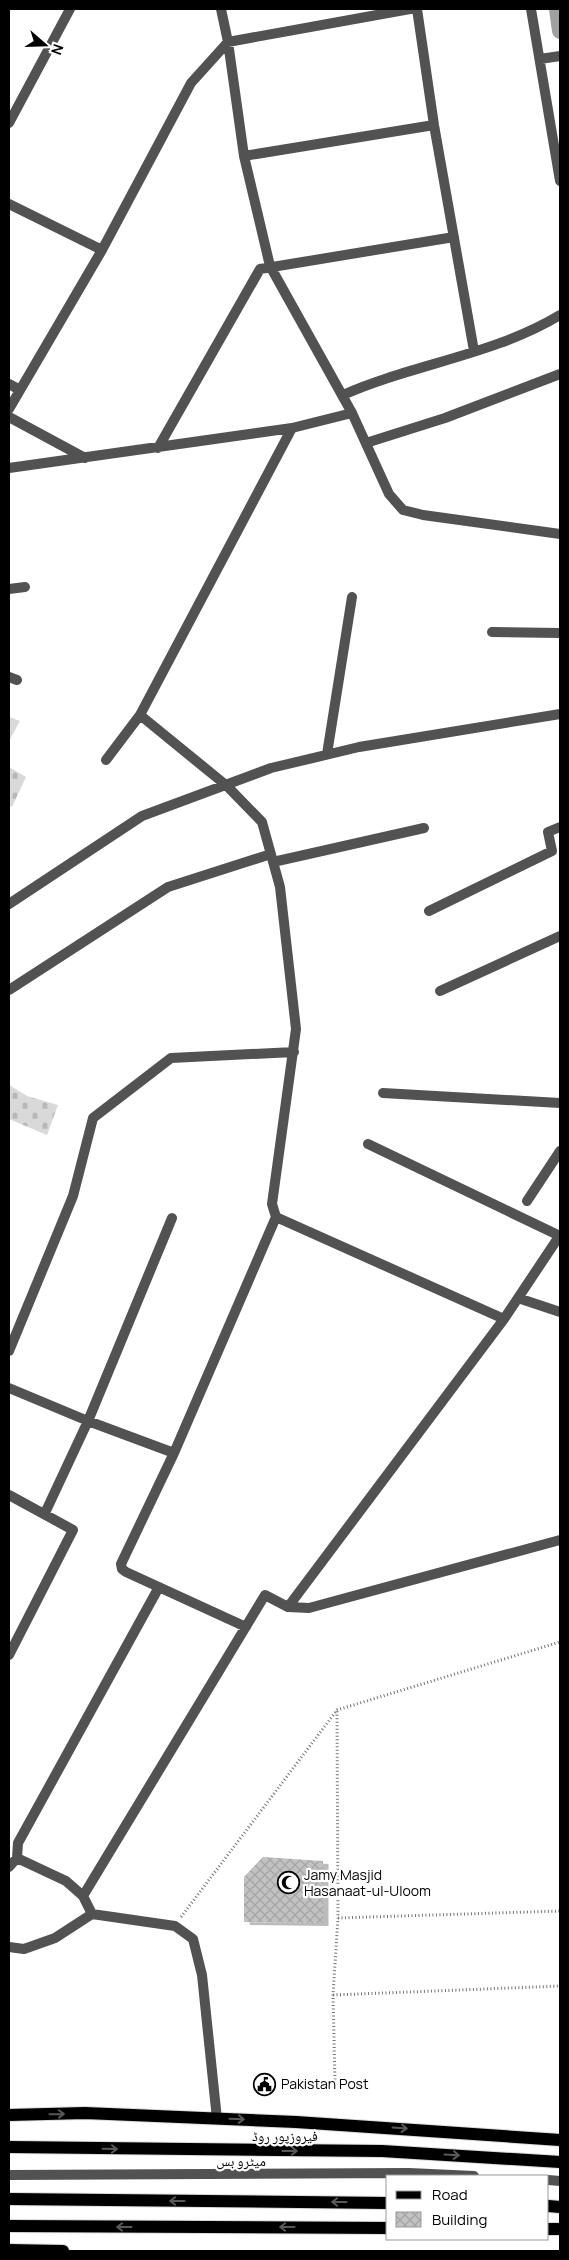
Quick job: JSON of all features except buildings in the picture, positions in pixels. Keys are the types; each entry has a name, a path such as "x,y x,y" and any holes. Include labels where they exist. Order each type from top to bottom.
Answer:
{"main road":[{"path":"9,2115 86,2113 296,2122 560,2140"},
{"name":"فیروزپور روڈ","path":"9,2147 382,2151 560,2162"},
{"path":"9,2200 386,2202"},
{"path":"9,2226 386,2228"},
{"path":"9,2250 63,2251"}],"street":[{"path":"9,122 70,9"},
{"path":"221,9 228,42 244,156 270,266 352,413 389,494 403,510 423,515 560,534"},
{"path":"9,409 102,250 191,83 228,42 410,9"},
{"path":"417,9 434,125 474,351"},
{"path":"531,9 560,181"},
{"path":"540,60 556,56"},
{"path":"244,156 434,125"},
{"path":"9,204 102,250"},
{"path":"158,448 260,269 454,238"},
{"path":"342,395 376,382 517,337 560,316"},
{"path":"366,443 445,418 560,374"},
{"path":"9,384 20,390"},
{"path":"9,468 292,428 352,413"},
{"path":"9,417 85,458"},
{"path":"106,760 140,715 292,428"},
{"path":"9,589 25,586"},
{"path":"327,754 352,597"},
{"path":"492,632 560,633"},
{"path":"9,904 142,816 227,786 271,768 359,747 560,714"},
{"path":"140,715 227,786 262,822 280,887 295,1019 294,1052 272,1204 276,1217 174,1453 122,1564 122,1569 126,1572 246,1627"},
{"path":"429,910 552,851 548,832 560,827"},
{"path":"9,990 168,887 272,858 424,828"},
{"path":"440,991 560,936"},
{"path":"9,1351 73,1196 93,1118 171,1058 294,1052"},
{"path":"383,1094 560,1103"},
{"path":"288,1607 504,1319 560,1236 368,1144"},
{"path":"527,1201 560,1151"},
{"path":"276,1217 504,1319"},
{"path":"45,1514 88,1421 172,1218"},
{"path":"518,1298 560,1312"},
{"path":"9,1388 88,1421 174,1453"},
{"path":"9,1494 72,1530 9,1655"},
{"path":"83,1896 265,1595 288,1607 309,1608 560,1540"},
{"path":"9,1867 17,1858 18,1842 159,1587"},
{"path":"17,1858 66,1881 83,1896 92,1914"},
{"path":"9,1947 24,1949 55,1938 92,1914 175,1926 193,1939 202,1975 217,2119"},
{"name":"میٹرو بس","path":"9,2175 409,2173 452,2175"}],"path":[{"path":"175,1926 337,1710 560,1642"},
{"path":"334,2083 333,1994 338,1918 337,1710"},
{"path":"338,1918 560,1912"},
{"path":"333,1994 560,1986"}],"green space":[{"path":"9,717 20,721 9,741"},
{"path":"9,767 26,777 12,807 9,805"},
{"path":"9,1085 27,1096 58,1105 47,1135 9,1119"}],"waterway":[{"path":"557,9 560,31"}],"place":[{"name":"Jamy Masjid Hasanaat-ul-Uloom","path":"288,1883"},
{"name":"Pakistan Post","path":"265,2084"}]}
